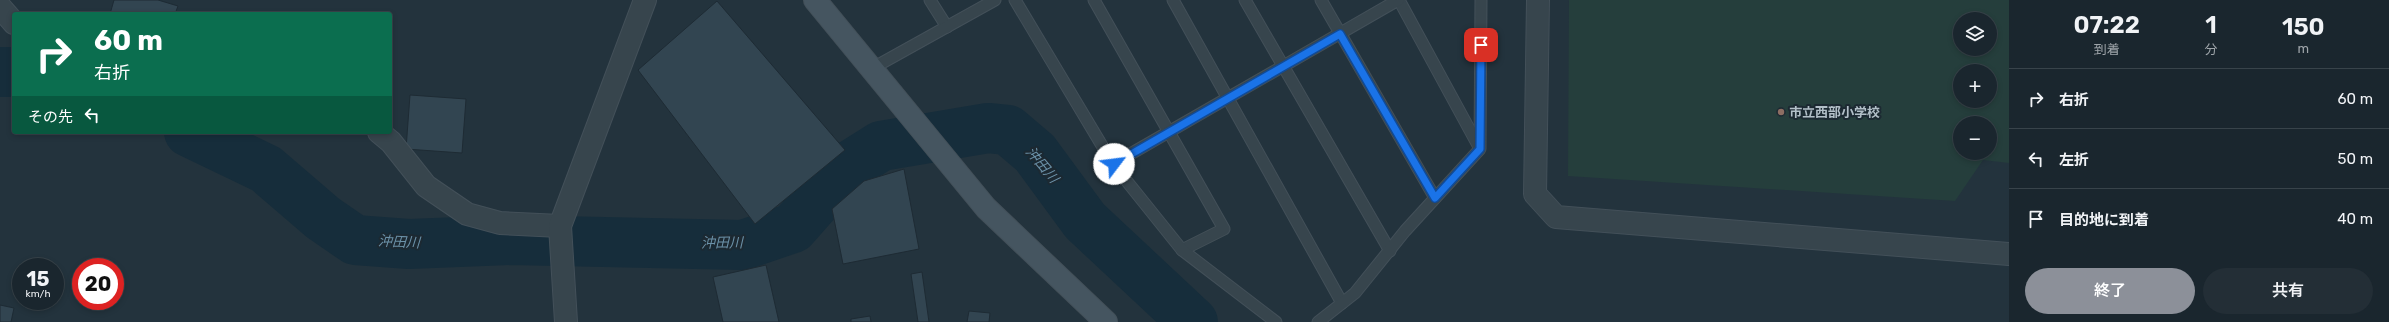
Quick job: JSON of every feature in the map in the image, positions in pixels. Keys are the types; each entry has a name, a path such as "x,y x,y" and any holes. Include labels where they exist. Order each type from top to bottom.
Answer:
{"street":[{"path":"566,322 560,226 645,0"},
{"path":"815,0 986,208 1106,322"},
{"path":"1538,0 1535,194 1556,217 2009,254"},
{"path":"0,7 12,21"},
{"path":"381,134 391,142 426,186 467,214 500,223 560,226"}],"lane":[{"path":"930,0 947,27"},
{"path":"871,69 995,0"},
{"path":"1015,0 1114,164 1182,250 1276,322"},
{"path":"1094,0 1224,229 1182,250"},
{"path":"1172,0 1342,303"},
{"path":"1245,0 1282,67 1390,250"},
{"path":"1321,0 1435,198"},
{"path":"1114,164 1399,0 1480,149"},
{"path":"1318,322 1355,293 1435,198 1480,149 1481,0"}],"green space":[{"name":"市立西部小学校","path":"1569,0 2009,0 2009,163 1983,160 1955,201 1568,176"}],"building":[{"path":"114,0 158,0 178,6 176,12 111,12"},
{"path":"717,1 845,150 755,224 638,70"},
{"path":"410,95 466,99 462,153 406,149"},
{"path":"904,169 919,249 843,264 832,209 864,181"},
{"path":"766,265 779,322 723,322 713,277"},
{"path":"922,272 929,322 918,322 911,274"},
{"path":"0,305 12,308 12,310 14,310 11,322 0,322"},
{"path":"969,311 990,313 989,322 967,322"},
{"path":"870,316 871,322 851,322 851,319"}],"waterway":[{"name":"沖田川","path":"0,72 12,72"},
{"name":"沖田川","path":"193,134 266,169 323,218 355,240 409,244 511,240 743,245 793,228 846,168 881,146 988,128 1008,130 1035,153 1085,221 1193,322"}],"place":[{"name":"市立西部小学校","path":"1781,112"}],"route":[{"path":"1114,164 1340,34 1435,198 1480,149 1481,45"}]}
